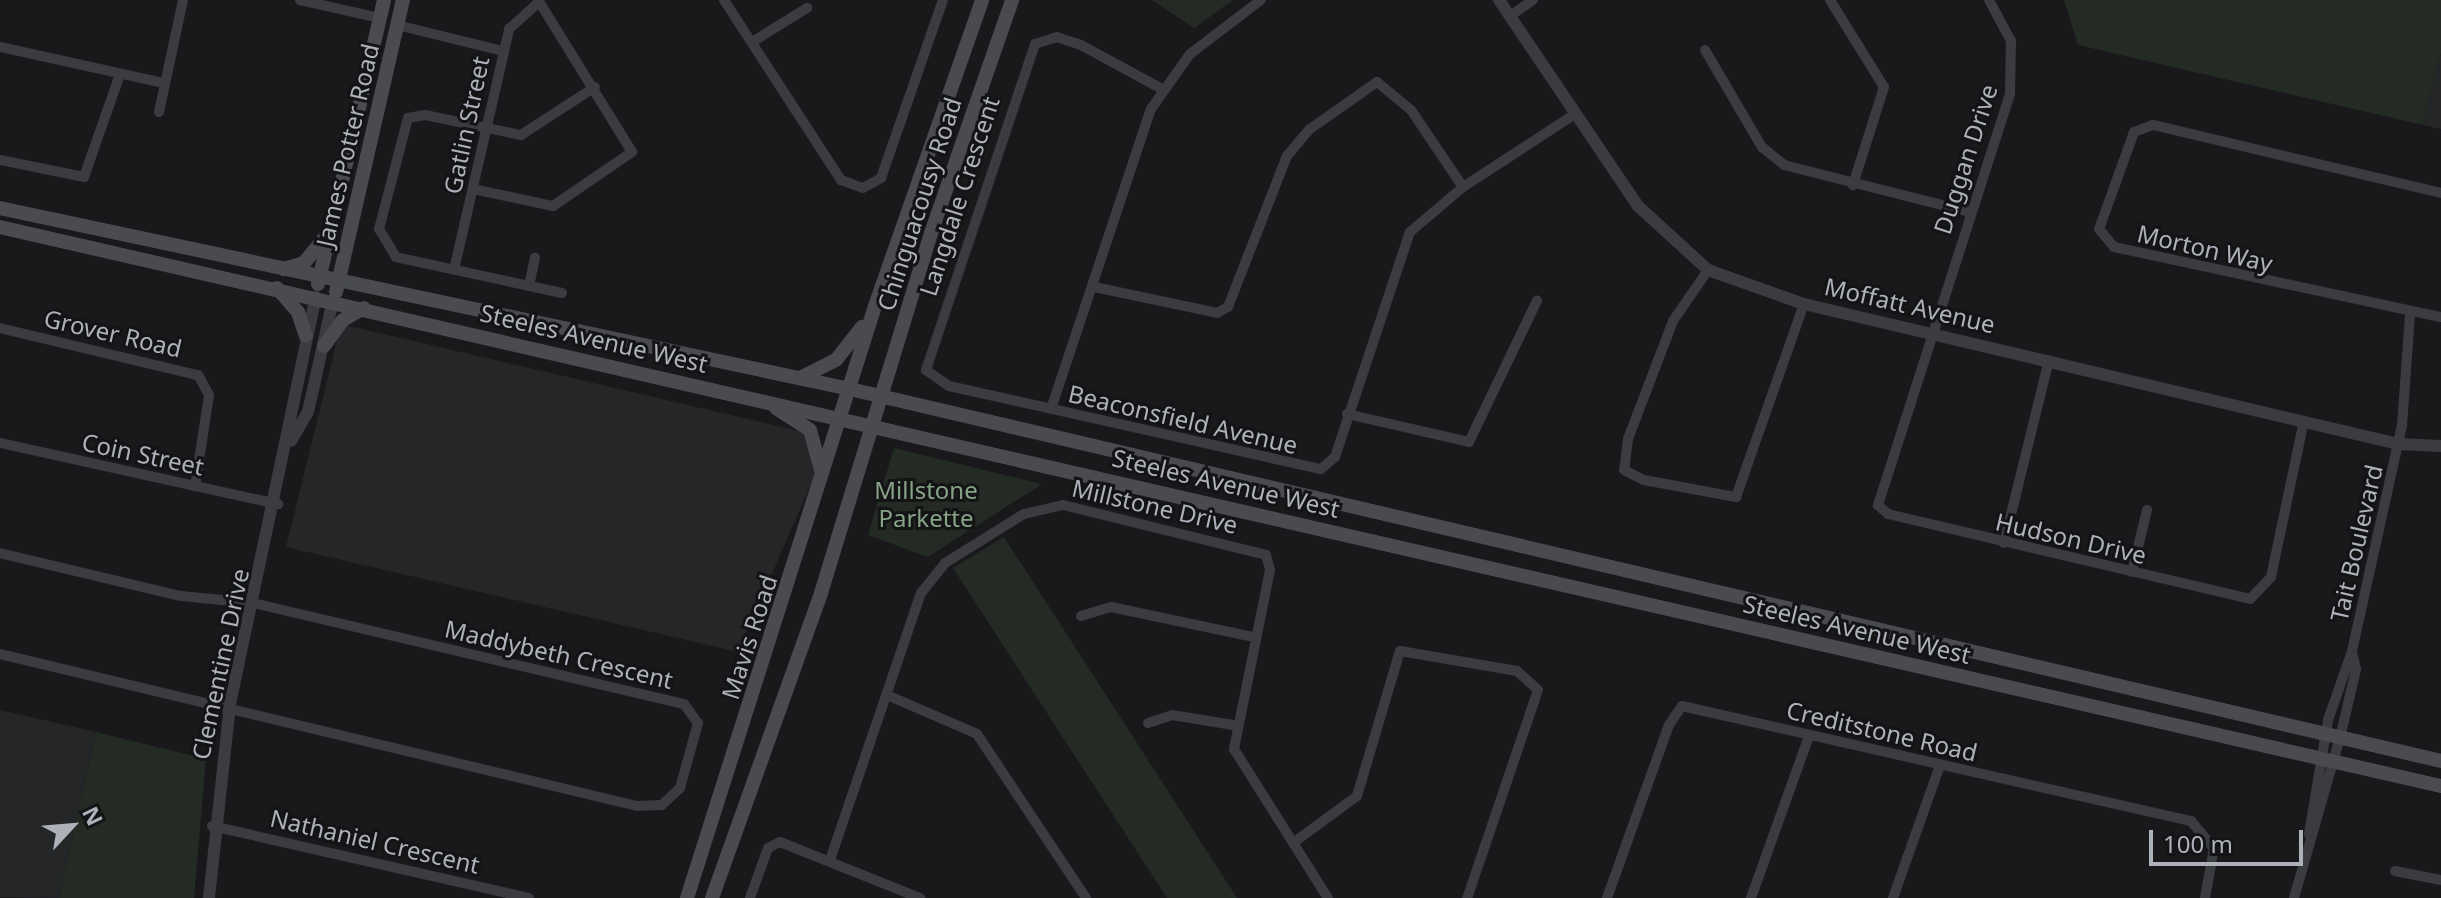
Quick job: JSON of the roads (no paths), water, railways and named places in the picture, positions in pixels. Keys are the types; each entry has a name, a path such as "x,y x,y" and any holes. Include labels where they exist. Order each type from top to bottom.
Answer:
{"main road":[{"name":"James Potter Road","path":"316,297 384,0"},
{"name":"James Potter Road","path":"333,300 403,0"},
{"name":"Chinguacousy Road","path":"850,389 875,306 982,0"},
{"name":"Chinguacousy Road","path":"872,424 1012,0"},
{"name":"Steeles Avenue West","path":"0,208 385,293 850,389 2334,739 2441,761"},
{"name":"Steeles Avenue West","path":"0,227 333,300 2441,786"},
{"path":"275,269 304,263 330,230"},
{"path":"348,241 355,275 385,293"},
{"path":"277,288 298,312 306,336"},
{"path":"800,378 851,347 875,306"},
{"path":"324,346 343,320 364,308"},
{"name":"Mavis Road","path":"688,898 850,389"},
{"path":"758,398 810,430 822,454 821,483"},
{"path":"712,898 821,593 872,424"}],"street":[{"path":"159,112 183,0"},
{"path":"300,0 379,18"},
{"path":"724,0 841,180 863,188 881,178 943,0"},
{"name":"Beaconsfield Avenue","path":"1261,0 1190,54 1162,89 1051,409 1321,469 1335,457 1410,232 1463,187 1575,114"},
{"name":"Moffatt Avenue","path":"1499,0 1638,206 1708,270 1804,304 2398,444 2441,446"},
{"path":"1510,16 1533,0"},
{"path":"1830,0 1884,87 1853,185"},
{"name":"Duggan Drive","path":"1930,332 2010,94 2011,41 1989,0"},
{"path":"473,189 553,206 626,163 631,143 539,1"},
{"name":"Gatlin Street","path":"454,270 512,22 539,1"},
{"path":"752,42 807,8"},
{"path":"397,25 503,51"},
{"name":"Langdale Crescent","path":"1051,409 949,386 926,370 1027,57 1035,44 1057,37 1126,65 1162,89"},
{"path":"0,47 164,83"},
{"path":"1705,50 1762,147 1784,165 1853,185 1970,212"},
{"path":"0,160 84,177 120,74"},
{"path":"1094,287 1217,313 1228,307 1287,156 1310,129 1377,82 1411,110 1463,187"},
{"path":"562,293 396,257 381,239 402,126 415,114 521,135 595,87"},
{"name":"Morton Way","path":"2441,193 2153,125 2134,132 2100,216 2099,229 2114,247 2410,314 2441,317"},
{"path":"529,286 535,258"},
{"path":"1708,270 1673,321 1628,439 1624,470 1644,480 1736,497 1804,304"},
{"name":"Clementine Drive","path":"209,898 212,826 230,704 278,504 291,441 289,413 316,297"},
{"name":"Clementine Drive","path":"291,441 308,412 333,300"},
{"path":"1347,414 1469,442 1537,301"},
{"name":"Tait Boulevard","path":"2334,739 2328,719 2352,651 2398,444 2410,314"},
{"name":"Grover Road","path":"0,328 198,375 209,395 195,486"},
{"name":"Hudson Drive","path":"1930,332 1878,505 1888,514 2004,543 2250,599 2261,592 2271,577 2304,421"},
{"path":"2004,543 2049,360"},
{"name":"Coin Street","path":"0,443 278,504"},
{"name":"Millstone Drive","path":"830,860 921,593 936,573 1024,514 1052,504 1260,550 1270,564 1233,725 1234,749 1328,898"},
{"path":"2132,572 2147,510"},
{"path":"0,553 181,596 253,603"},
{"name":"Maddybeth Crescent","path":"230,704 637,806 668,801 694,747 698,723 684,704 253,603"},
{"path":"1081,616 1125,609 1253,637"},
{"path":"1293,843 1357,796 1400,651 1517,671 1538,690 1467,898"},
{"name":"Tait Boulevard","path":"2334,739 2356,669 2352,651"},
{"path":"0,654 230,704"},
{"path":"887,695 977,734 1086,898"},
{"name":"Creditstone Road","path":"1607,898 1678,708 2200,826 2214,848 2205,898"},
{"path":"1148,723 1172,715 1233,725"},
{"path":"1751,898 1809,736"},
{"path":"2294,898 2334,739"},
{"path":"2327,760 2334,739"},
{"path":"1893,898 1940,765"},
{"name":"Nathaniel Crescent","path":"212,826 529,898"},
{"path":"750,898 772,843 830,860 920,898"},
{"path":"2395,871 2441,880"}],"park label":[{"name":"Millstone Parkette","path":"926,504"}]}
